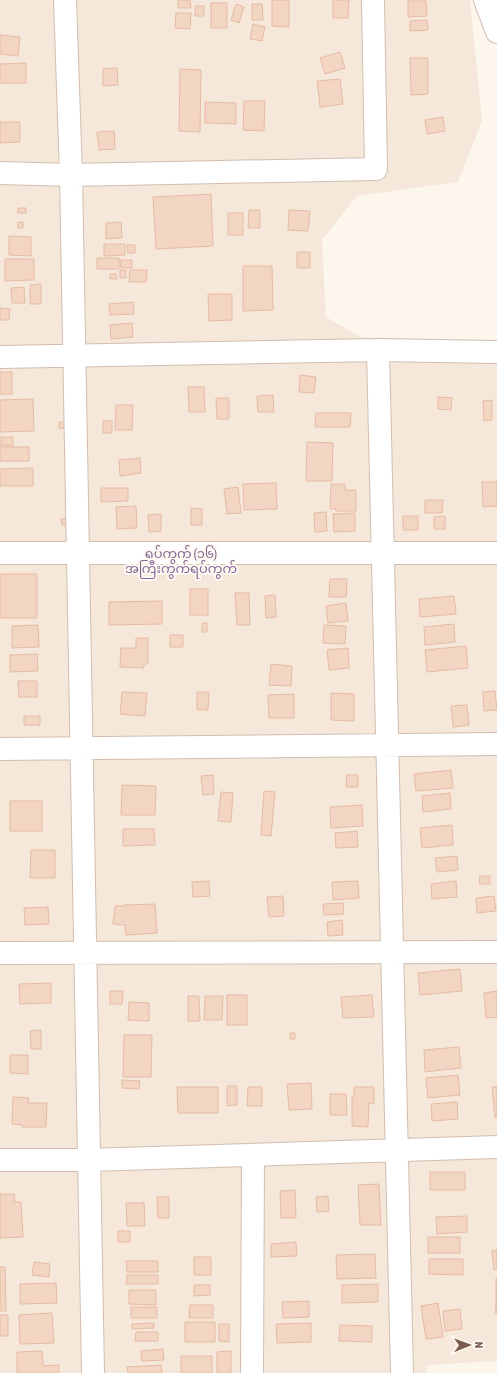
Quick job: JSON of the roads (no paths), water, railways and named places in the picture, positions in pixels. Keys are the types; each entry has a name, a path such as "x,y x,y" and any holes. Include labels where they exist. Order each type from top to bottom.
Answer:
{"street":[{"path":"65,0 71,175 93,1373"},
{"path":"0,173 71,175 376,169 373,0"},
{"path":"485,0 497,32"},
{"path":"378,350 398,1150 402,1373"},
{"path":"0,357 378,350 497,352"},
{"path":"0,553 497,553"},
{"path":"0,749 497,744"},
{"path":"0,953 497,952"},
{"path":"0,1160 89,1160 497,1147"},
{"path":"252,1155 252,1373"}],"district":[{"name":"ရပ်ကွက် (၁၆) အကြီးကွက်ရပ်ကွက်","path":"181,560"}]}
